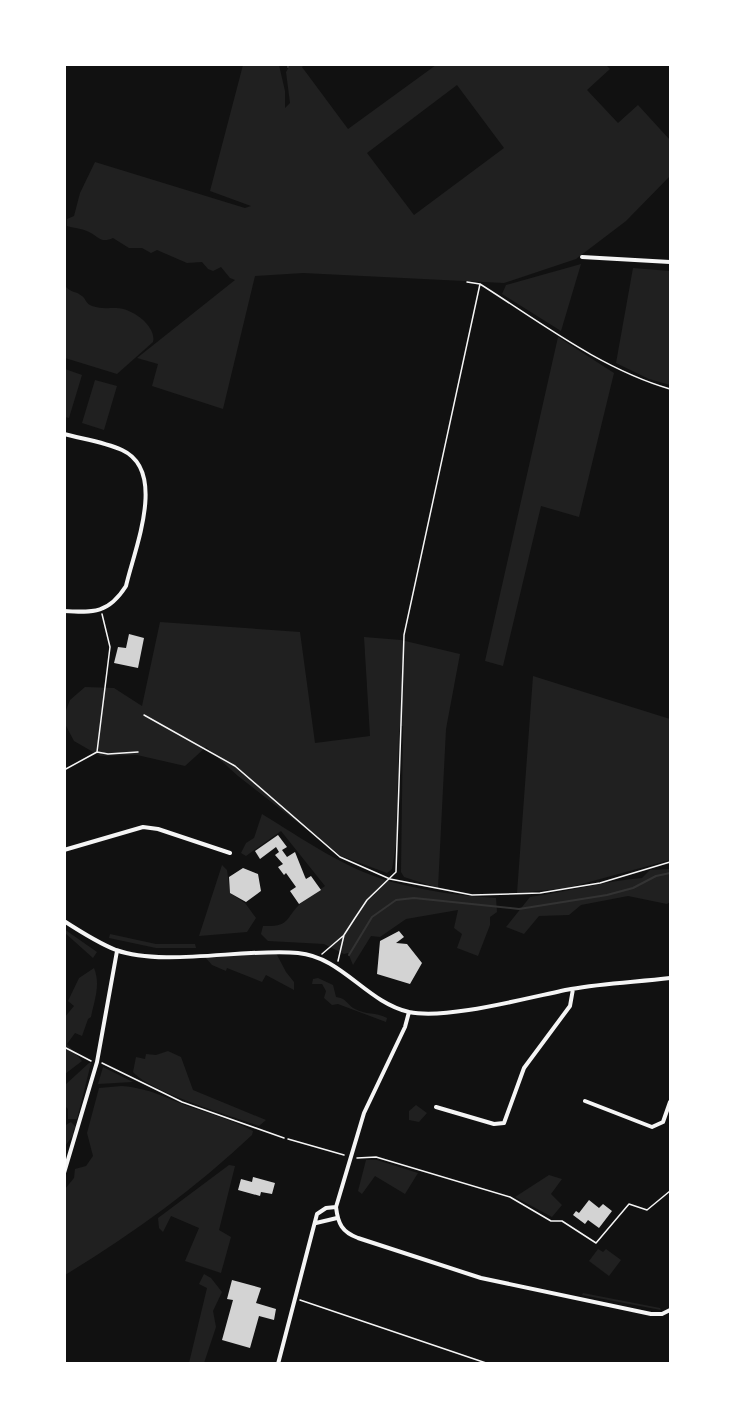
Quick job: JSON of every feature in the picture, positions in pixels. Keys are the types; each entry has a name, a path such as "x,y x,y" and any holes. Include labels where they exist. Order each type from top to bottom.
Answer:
{"street":[{"path":"582,257 670,262"},
{"path":"64,434 122,450 132,456 142,468 148,494 126,586 111,605 101,610 64,611"},
{"path":"64,850 143,827 158,829 230,853"},
{"path":"64,921 117,951 140,955 171,956 277,951 305,954 334,967 373,997 409,1012 423,1014 450,1012 573,989 670,978"},
{"path":"64,1173 97,1062 117,951"},
{"path":"436,1107 494,1124 504,1123 524,1068 570,1006 573,989"},
{"path":"409,1012 405,1027 364,1113 336,1207 337,1218 344,1231 355,1238 470,1274 651,1314 670,1310"},
{"path":"585,1101 652,1127 663,1122 670,1102"},
{"path":"278,1364 316,1223 321,1211 336,1207"},
{"path":"316,1223 337,1218"}],"path":[{"path":"467,282 480,284 616,368 670,389"},
{"path":"319,959 324,949 344,935 367,900 396,872 399,845 404,635 480,284"},
{"path":"97,752 110,647 101,610"},
{"path":"144,715 235,766 340,857 390,879 472,895 540,893 600,883 670,862"},
{"path":"64,770 97,752 115,754 138,752"},
{"path":"64,764 69,767"},
{"path":"334,967 340,959 344,935"},
{"path":"64,1047 92,1061"},
{"path":"101,1063 183,1101 284,1138"},
{"path":"288,1139 348,1156"},
{"path":"356,1158 376,1157 510,1197 550,1221 562,1221 596,1243 629,1204 647,1210 670,1191"},
{"path":"295,1299 489,1364"}],"shaded area":[{"path":"243,65 279,65 285,91 285,108 290,103 286,72 290,65 304,65 302,67 348,129 436,65 606,65 610,69 587,90 618,123 638,105 670,140 670,176 626,221 576,259 504,283 303,273 255,276 223,409 152,386 158,364 137,358 235,280 230,278 221,267 213,271 202,262 187,263 157,250 151,253 142,248 129,248 113,238 103,240 86,230 67,226 67,219 74,216 80,193 95,162 245,208 251,206 210,191","holes":["457,85 504,148 414,215 367,153"]},
{"path":"581,264 561,331 502,294 506,285"},
{"path":"633,268 670,271 670,385 649,379 616,363"},
{"path":"66,287 78,293 92,306 121,309 135,314 151,330 153,342 117,374 65,358"},
{"path":"558,337 614,373 579,517 541,506 503,666 485,661"},
{"path":"65,369 82,375 69,418 65,417"},
{"path":"95,380 117,386 104,430 82,423"},
{"path":"160,622 300,632 315,743 370,736 364,637 401,640 460,654 446,729 438,888 404,877 401,872 403,726 400,726 399,734 396,845 392,869 387,873 341,856 238,776 206,747 185,766 137,755 100,756 74,741 65,724 65,713 70,700 85,687 114,688 142,706"},
{"path":"533,676 670,719 670,860 567,888 517,893"},
{"path":"262,814 325,852 375,876 431,890 496,898 497,912 490,917 490,925 478,956 457,948 462,934 454,928 458,910 406,919 380,937 371,936 353,965 348,953 344,954 324,944 268,941 261,934 263,926 283,923 301,903 325,886 281,831 246,856 241,853 246,843 254,838"},
{"path":"222,865 227,870 230,893 245,903 256,918 247,932 199,936"},
{"path":"670,869 670,902 667,904 628,896 581,905 569,915 539,916 524,934 506,927 530,897 642,878 650,870"},
{"path":"64,929 97,952 93,958 65,933"},
{"path":"110,934 156,944 195,944 196,948 156,948 109,938"},
{"path":"276,953 294,982 294,990 266,975 262,982 227,968 226,971 212,965 204,956"},
{"path":"94,968 97,987 91,1017 88,1019 82,1036 75,1033 67,1044 82,1061 65,1074 64,1018 74,1006 68,1001 79,978"},
{"path":"318,978 333,985 336,997 359,1011 387,1018 386,1022 338,1004 332,1005 324,998 326,991 322,984 312,984 313,979"},
{"path":"168,1051 181,1057 193,1090 266,1120 259,1126 192,1103 156,1088 133,1072 136,1057 145,1059 146,1054 156,1055"},
{"path":"91,1063 77,1119 68,1119 68,1109 65,1106 65,1085"},
{"path":"103,1067 133,1082 98,1084"},
{"path":"122,1086 150,1091 229,1120 253,1131 252,1135 231,1155 162,1210 65,1275 65,1189 74,1178 75,1169 86,1166 93,1156 87,1133 99,1088"},
{"path":"416,1105 427,1113 419,1122 409,1120 409,1111"},
{"path":"71,1122 76,1127 65,1146 64,1126"},
{"path":"366,1160 377,1160 418,1173 405,1194 375,1176 362,1194 358,1191"},
{"path":"229,1165 235,1166 219,1230 231,1237 221,1273 185,1261 199,1228 171,1216 163,1232 159,1228 158,1218"},
{"path":"549,1175 562,1179 551,1194 562,1205 552,1217 515,1197"},
{"path":"598,1249 603,1252 606,1249 621,1260 609,1276 589,1261"},
{"path":"204,1274 211,1278 222,1292 213,1311 216,1327 204,1363 189,1363 207,1288 199,1284"},
{"path":"583,1293 660,1308 661,1310 582,1295"}],"building":[{"path":"129,634 144,638 138,668 114,663 118,647 126,648"},
{"path":"278,835 287,847 282,850 287,857 295,852 306,879 311,876 321,890 299,904 290,891 296,887 286,873 284,875 278,867 283,864 275,855 279,852 276,847 260,859 255,851"},
{"path":"243,868 258,874 261,891 246,902 230,893 229,877"},
{"path":"399,931 404,937 396,943 407,944 422,963 410,984 377,974 380,941"},
{"path":"253,1177 275,1183 272,1194 261,1192 260,1196 238,1190 241,1179 252,1182"},
{"path":"589,1200 599,1208 603,1204 612,1211 599,1228 588,1220 585,1224 573,1215 576,1211 579,1213"},
{"path":"232,1280 261,1288 256,1303 276,1309 274,1320 259,1316 250,1348 222,1340 233,1300 227,1299"}],"waterway":[{"path":"349,955 372,917 396,900 414,898 519,909 607,895 633,888 656,876 670,873"}]}
